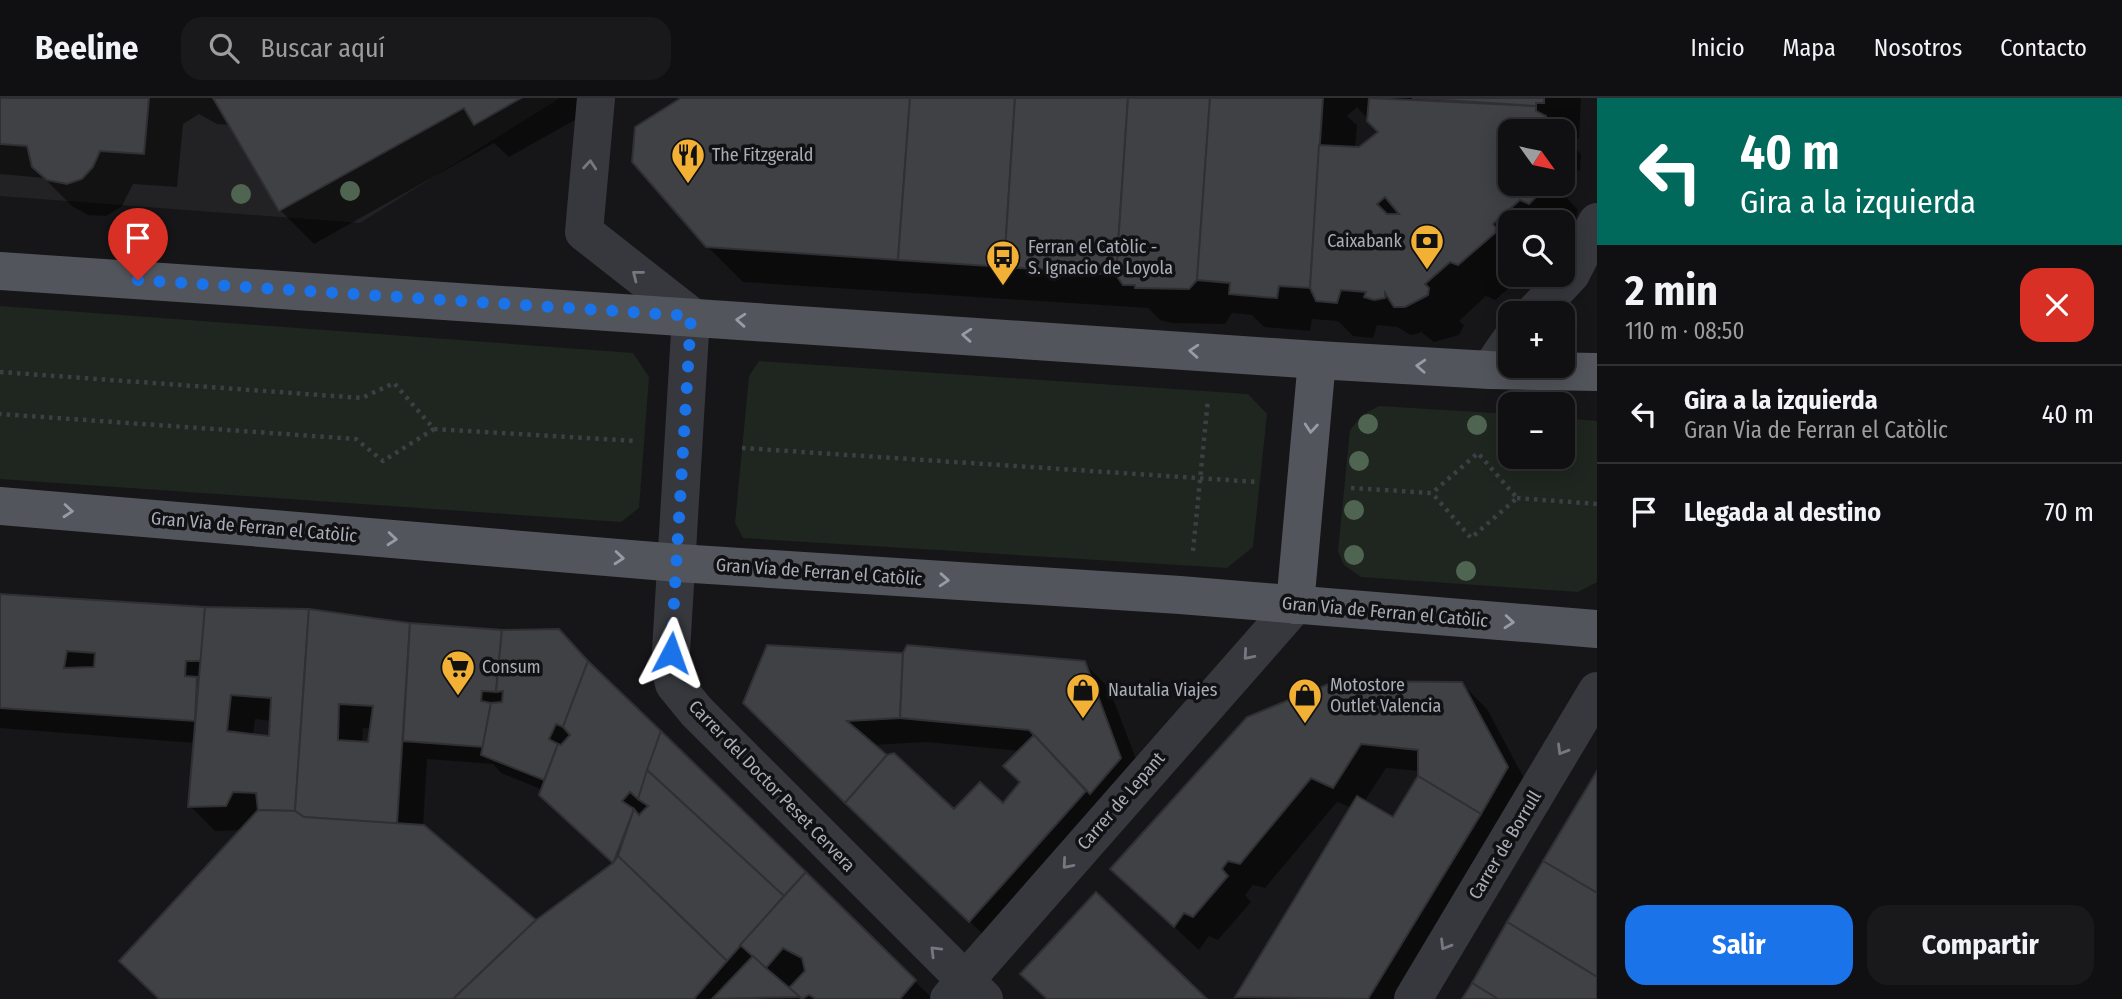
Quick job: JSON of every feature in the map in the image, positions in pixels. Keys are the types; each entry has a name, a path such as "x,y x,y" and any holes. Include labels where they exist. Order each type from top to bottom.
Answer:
{"main road":[{"path":"0,271 1317,360 1498,356"},
{"path":"1295,605 1317,360"},
{"path":"1575,368 1597,372"},
{"name":"Gran Via de Ferran el Catòlic","path":"0,506 678,563 1295,605 1597,629"}],"street":[{"path":"602,102 584,232 691,316"},
{"path":"1550,301 1584,276 1597,222"},
{"name":"Carrer del Doctor Peset Cervera","path":"691,316 670,668 674,684 966,993"},
{"name":"Carrer de Lepant","path":"966,993 1295,605"},
{"name":"Carrer de Borrull","path":"1413,999 1597,691"}],"path":[{"path":"0,372 362,398 394,383 434,429"},
{"path":"1193,553 1209,391"},
{"path":"0,414 356,439 383,461 434,429 644,441"},
{"path":"742,448 1260,482"},
{"path":"1344,487 1432,493 1478,453 1517,498 1597,504"},
{"path":"1432,493 1471,538 1517,498"}],"shaded area":[{"path":"0,98 560,98 360,223 0,196"},
{"path":"0,306 633,353 649,377 639,508 621,522 0,479"},
{"path":"759,361 1248,394 1267,414 1253,547 1227,568 743,538 735,523 749,376"},
{"path":"1379,406 1498,413 1498,469 1575,469 1575,419 1597,421 1597,582 1578,592 1361,577 1344,565 1338,551 1350,430 1362,415"}],"building":[{"path":"0,98 149,98 144,154 100,151 93,167 82,179 67,184 47,180 32,167 27,146 0,144"},
{"path":"213,98 521,98 474,125 464,108 279,211"},
{"path":"681,98 910,98 898,260 706,247 632,162 635,127"},
{"path":"910,98 1015,98 1004,267 898,260"},
{"path":"1015,98 1128,98 1116,275 1004,267"},
{"path":"1128,98 1210,98 1197,280 1189,289 1135,288 1135,285 1123,285 1116,275"},
{"path":"1210,98 1323,98 1310,288 1279,286 1277,298 1229,294 1230,283 1197,280"},
{"path":"1369,98 1536,106 1536,111 1546,116 1546,119 1498,119 1498,196 1536,196 1529,204 1520,200 1509,210 1498,210 1498,220 1493,224 1495,233 1458,265 1450,262 1425,284 1429,288 1428,295 1405,307 1394,307 1385,293 1385,298 1374,300 1364,297 1366,292 1341,290 1337,303 1316,301 1310,288 1319,145 1359,147 1378,132 1367,121","holes":["1385,197 1399,214 1387,214 1377,204"]},
{"path":"1412,98 1544,98 1544,103 1536,103 1536,106"},
{"path":"0,594 205,607 201,661 186,661 185,676 197,677 195,721 0,708","holes":["67,651 95,653 94,667 64,668"]},
{"path":"205,607 309,609 295,811 258,810 256,793 233,792 226,806 188,807","holes":["231,695 271,698 269,736 227,731"]},
{"path":"309,609 410,623 397,824 304,817 295,811","holes":["339,704 373,706 368,742 338,740"]},
{"path":"410,623 502,630 496,692 482,691 481,701 491,703 483,747 403,741"},
{"path":"559,629 588,661 563,727 556,724 549,739 558,744 544,780 481,755 491,703 502,702 503,691 496,692 502,630"},
{"path":"767,645 903,653 900,718 847,721 887,755 845,803 743,703"},
{"path":"907,645 1085,661 1121,758 1090,794 1029,730 900,718 903,653"},
{"path":"588,661 661,731 638,799 630,792 622,801 634,809 613,863 539,795 558,744 561,745 570,735 563,727"},
{"path":"1336,681 1462,682 1508,767 1481,814 1418,776 1418,750 1361,744 1333,788 1311,778 1240,864 1228,861 1222,869 1228,876 1193,917 1184,913 1174,927 1110,869 1247,717"},
{"path":"661,731 806,872 784,896 647,770"},
{"path":"1034,735 1086,791 969,922 845,803 887,755 894,753 954,809 980,782 1003,803 1020,782 1003,766"},
{"path":"647,770 784,896 727,961 618,856 634,809 639,815 648,806 638,799"},
{"path":"1597,771 1597,893 1543,861"},
{"path":"1418,776 1481,814 1368,999 1235,997 1357,796 1393,817"},
{"path":"258,810 295,811 304,817 424,825 536,920 453,999 159,999 119,961"},
{"path":"618,856 727,961 694,999 453,999 536,920 613,863"},
{"path":"1543,861 1597,893 1597,977 1507,922"},
{"path":"806,872 916,980 900,999 816,999 809,995 802,999 789,988 805,971 802,958 783,948 766,968 740,945"},
{"path":"1096,892 1207,999 1047,999 1020,974"},
{"path":"1507,922 1597,977 1597,999 1498,999 1472,983"},
{"path":"753,956 766,968 800,997 712,999"},
{"path":"1472,983 1498,999 1462,999"}],"place":[{"name":"The Fitzgerald","path":"688,185"},
{"name":"Caixabank","path":"1427,271"},
{"name":"Ferran el Catòlic - S. Ignacio de Loyola","path":"1003,287"},
{"name":"Consum","path":"458,697"},
{"name":"Nautalia Viajes","path":"1083,720"},
{"name":"Motostore Outlet Valencia","path":"1305,725"}],"route":[{"path":"138,280 691,316 686,444 671,653"}]}
